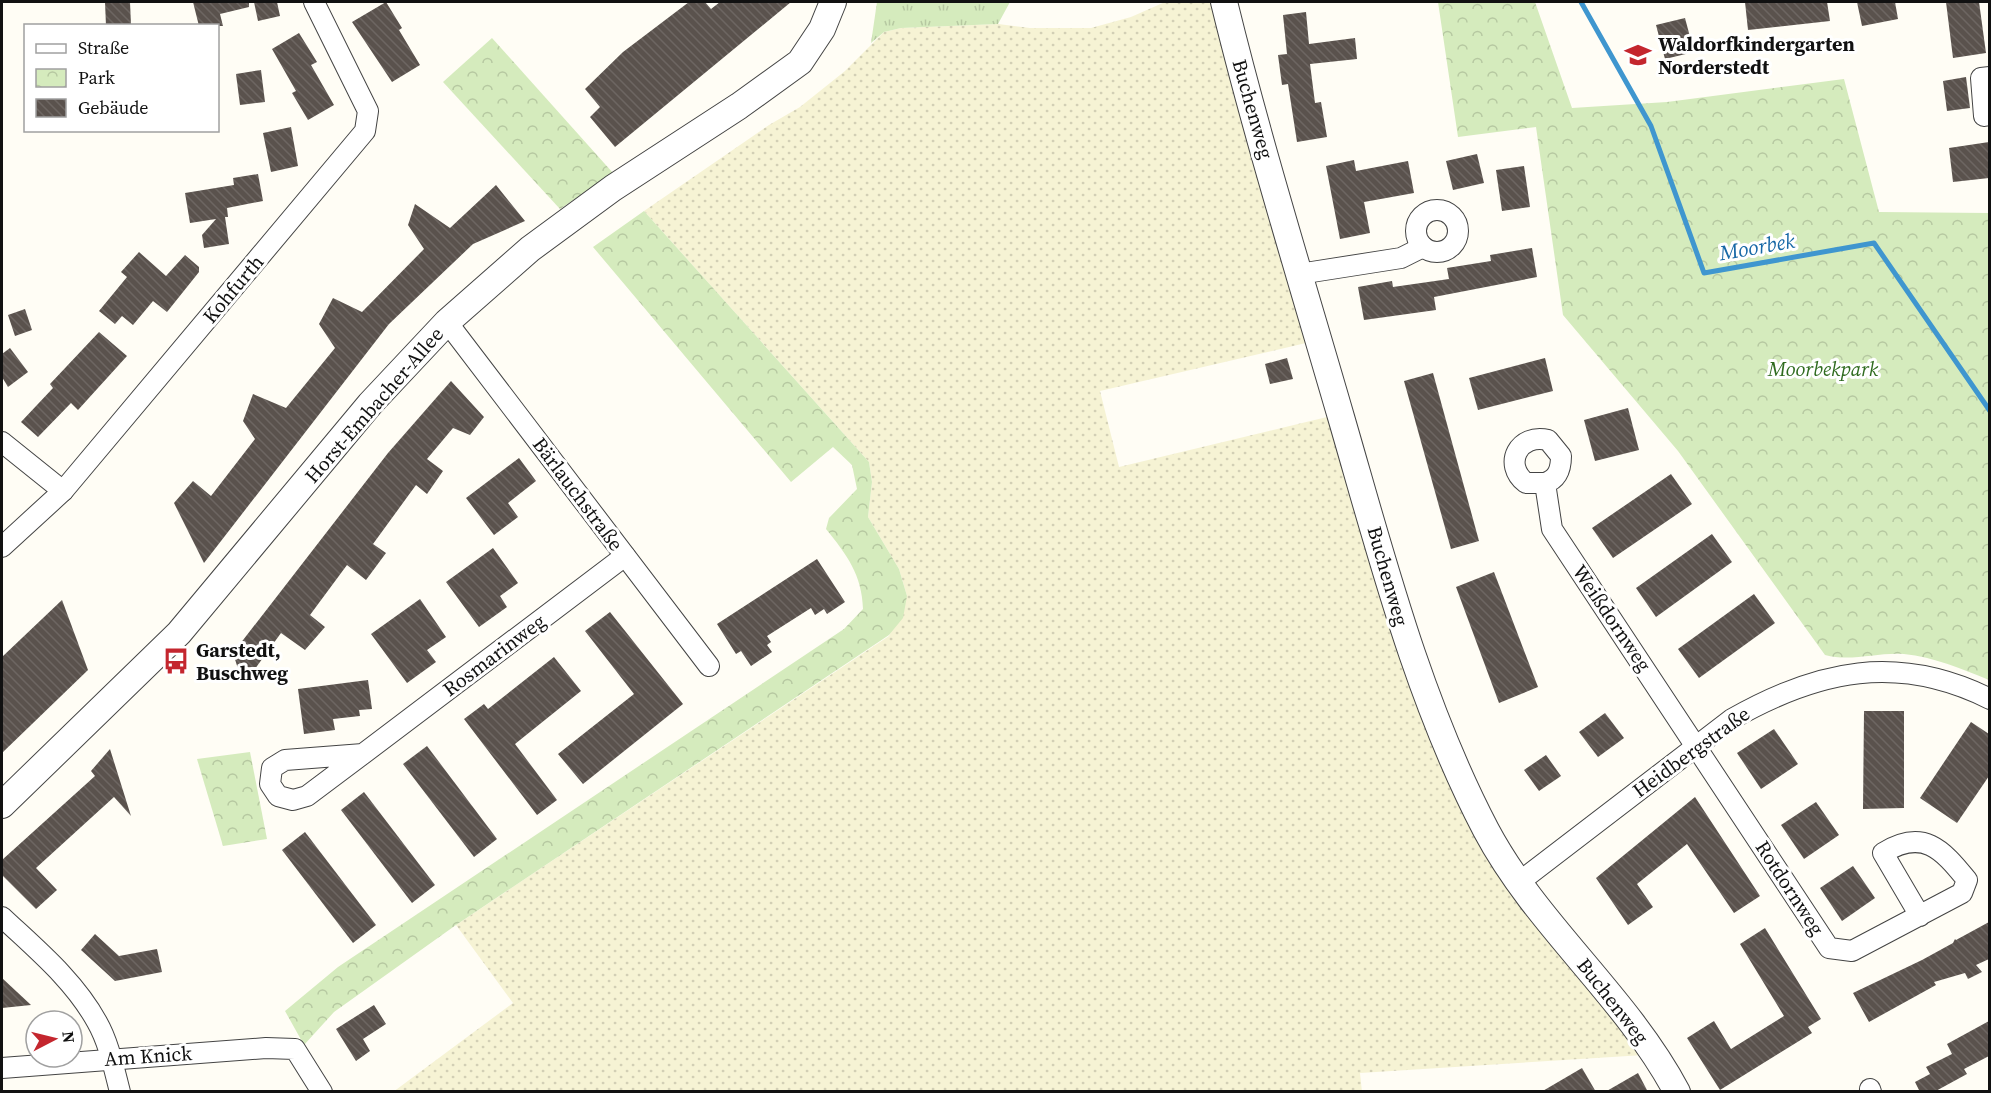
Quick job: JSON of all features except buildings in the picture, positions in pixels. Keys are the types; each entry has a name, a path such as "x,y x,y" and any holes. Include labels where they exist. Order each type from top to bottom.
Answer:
{"street":[{"name":"Kohfurth","path":"2,547 63,491 365,131 368,111 314,2"},
{"name":"Horst-Embacher-Allee","path":"2,805 179,633 369,404 447,322 530,249 621,183 739,106 800,62 822,29 833,2"},
{"name":"Buchenweg","path":"1224,2 1299,274 1407,640 1455,765 1487,832 1518,883 1632,1023 1677,1092"},
{"path":"1989,77 1980,78 1984,116 1989,116"},
{"path":"1299,274 1401,258 1423,247"},
{"name":"Bärlauchstraße","path":"447,322 709,666"},
{"path":"2,442 63,491"},
{"name":"Weißdornweg","path":"1545,483 1552,529 1697,745"},
{"name":"Rosmarinweg","path":"363,754 625,556"},
{"name":"Heidbergstraße","path":"1518,883 1732,719 1766,699 1802,684 1874,672 1908,673 1957,685 1989,699"},
{"name":"Rotdornweg","path":"1697,745 1829,948 1852,951 1920,916"},
{"path":"2,917 50,961 86,1003 98,1023 120,1092"},
{"name":"Am Knick","path":"2,1068 266,1048 295,1049 322,1092"}],"shaded area":[{"path":"1165,2 1212,2 1306,343 1100,391 1119,467 1327,417 1396,644 1444,771 1644,1055 1360,1073 1362,1092 393,1092 513,1003 456,925 889,636 907,596 899,569 868,517 872,482 869,462 644,211 769,125 800,107 845,71 884,32 901,28 998,24 1030,28 1091,28 1131,17"}],"green space":[{"path":"877,2 1010,2 998,24 901,28 884,32 871,43"},
{"name":"Moorbekpark","path":"1438,2 1535,2 1572,108 1667,102 1844,79 1879,212 1989,213 1989,680 1948,664 1904,654 1845,658 1825,655 1678,451 1563,315 1536,127 1458,137"},
{"path":"492,38 613,173 560,209 443,82"},
{"path":"644,211 869,462 872,482 868,517 899,569 907,596 903,618 889,635 456,925 334,1012 304,1045 285,1011 338,967 844,629 863,609 860,586 852,566 826,529 829,518 857,489 852,465 833,447 791,482 593,247"},
{"path":"250,752 267,839 223,846 197,759"}],"waterway":[{"name":"Moorbek","path":"1581,2 1651,126 1704,273 1874,243 1990,411"}],"place":[{"name":"Waldorfkindergarten Norderstedt","path":"1638,55"},
{"name":"Garstedt, Buschweg","path":"176,661"}]}
